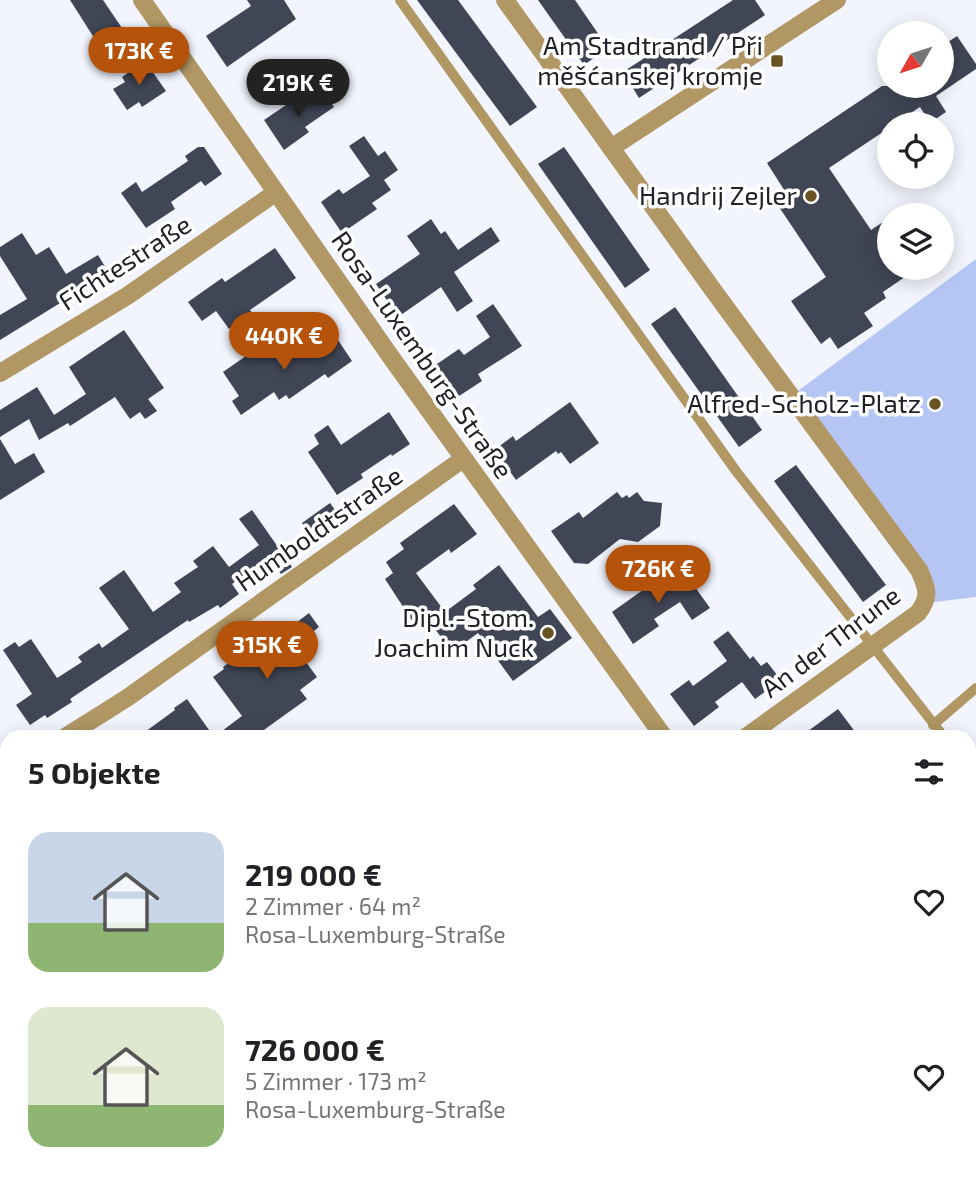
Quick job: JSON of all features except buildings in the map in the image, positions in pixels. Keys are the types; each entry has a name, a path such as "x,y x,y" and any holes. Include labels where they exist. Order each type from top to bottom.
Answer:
{"street":[{"name":"Rosa-Luxemburg-Straße","path":"142,0 275,193 659,730"},
{"name":"An der Thrune","path":"505,0 919,570 926,587 926,603 918,613 756,730"},
{"path":"611,148 836,0"},
{"name":"Fichtestraße","path":"0,373 127,296 275,193"},
{"name":"Humboldtstraße","path":"76,730 127,698 463,458"}],"lane":[{"path":"400,0 736,471 938,730"},
{"path":"933,725 976,688"}],"shaded area":[{"path":"976,259 976,597 926,603 926,587 791,396 948,280 954,280 954,275"}],"place":[{"name":"Am Stadtrand / Při měšćanskej kromje","path":"777,61"},
{"name":"Handrij Zejler","path":"811,196"},
{"name":"Alfred-Scholz-Platz","path":"935,404"},
{"name":"Dipl.-Stom. Joachim Nuck","path":"548,633"}]}
